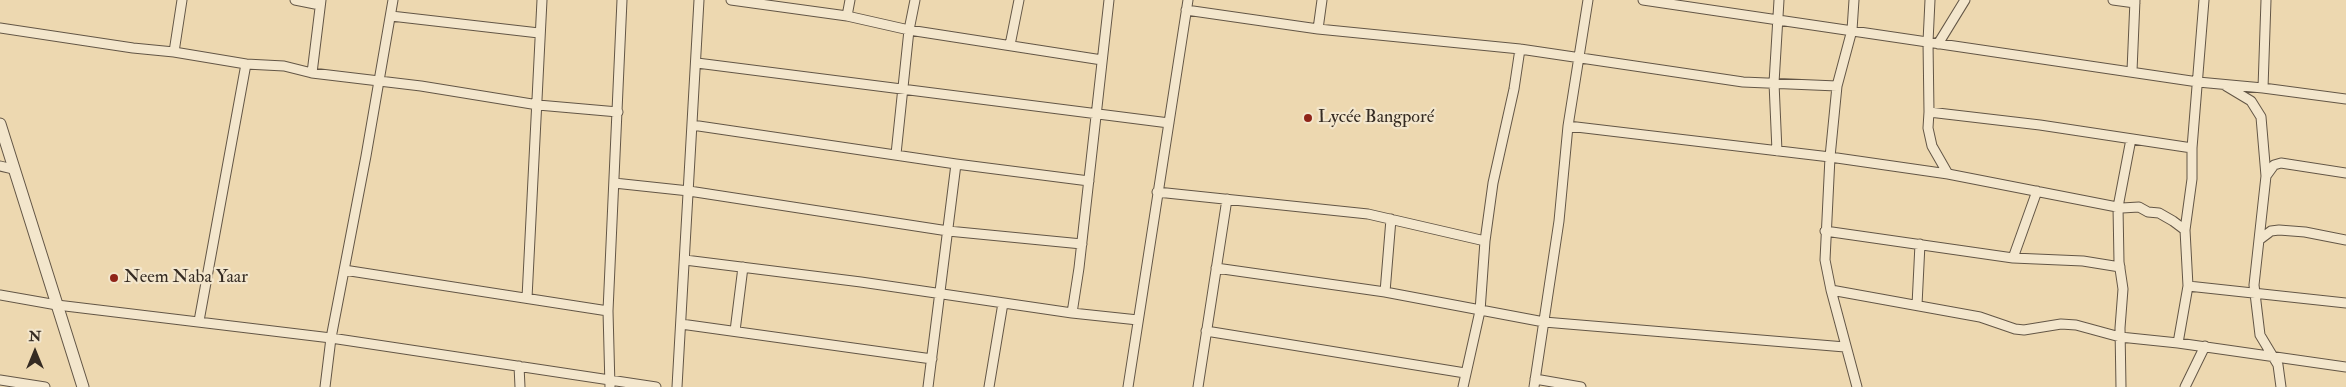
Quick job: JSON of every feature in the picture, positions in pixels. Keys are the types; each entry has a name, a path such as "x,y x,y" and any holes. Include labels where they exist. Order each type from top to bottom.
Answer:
{"street":[{"path":"174,52 182,0"},
{"path":"295,0 320,2 312,73"},
{"path":"325,387 330,338 380,80 393,0"},
{"path":"527,298 542,0"},
{"path":"610,384 608,311 622,0"},
{"path":"677,387 697,63 699,0"},
{"path":"731,0 847,16 909,30 1102,60"},
{"path":"847,16 850,0"},
{"path":"896,154 909,30 915,0"},
{"path":"1010,46 1019,0"},
{"path":"1072,313 1082,244 1109,0"},
{"path":"1128,387 1188,0"},
{"path":"1318,29 1322,0"},
{"path":"1581,387 1534,383 1559,221 1568,126 1580,60 1588,0"},
{"path":"1643,0 2198,82 2346,99"},
{"path":"1712,0 1712,10"},
{"path":"1777,151 1774,83 1779,0"},
{"path":"1854,0 1852,30 1837,86 1830,157 1825,260 1845,347 1857,387"},
{"path":"1930,0 1933,43 1928,128 1932,146 1948,174"},
{"path":"1933,43 1965,0"},
{"path":"2113,0 2135,1 2132,71"},
{"path":"2178,343 2188,286 2185,230 2192,179 2192,148 2204,0"},
{"path":"2263,88 2266,0"},
{"path":"1186,10 1318,29 1520,50 1743,82 1837,86"},
{"path":"391,16 539,33"},
{"path":"0,28 246,64 284,66 312,73 380,80 538,105 618,112"},
{"path":"1463,387 1480,311 1485,241 1493,184 1514,89 1520,50"},
{"path":"697,63 903,88 1169,124"},
{"path":"199,321 246,64"},
{"path":"2223,85 2251,101 2258,111 2265,148 2266,176 2254,292 2260,335 2281,372 2281,387"},
{"path":"1929,112 2040,125 2192,148"},
{"path":"0,124 83,387"},
{"path":"692,125 956,164 1089,181"},
{"path":"1568,126 1830,157 1948,174 2118,206 2139,207 2148,212 2159,213 2173,220 2185,230"},
{"path":"2121,387 2120,338 2123,289 2120,267 2118,206 2131,139"},
{"path":"2266,176 2274,166 2281,163 2346,173"},
{"path":"928,387 956,164"},
{"path":"0,166 13,169"},
{"path":"614,183 688,191 948,231 1082,244"},
{"path":"2013,258 2037,191"},
{"path":"1157,192 1368,214 1485,241"},
{"path":"1198,387 1227,199"},
{"path":"1385,292 1392,219"},
{"path":"2259,240 2271,231 2279,230 2305,232 2346,240"},
{"path":"1825,231 2013,258 2083,261 2120,267"},
{"path":"1917,305 1920,244"},
{"path":"685,260 1072,313 1138,320"},
{"path":"735,331 743,267"},
{"path":"1216,268 1385,292 1544,322 1845,347"},
{"path":"344,270 608,311"},
{"path":"2188,286 2346,303"},
{"path":"1831,290 1980,317 2015,329 2024,330 2038,326 2068,324 2120,338 2205,346 2346,368"},
{"path":"0,296 57,305 330,338 519,366 610,384 656,387"},
{"path":"989,387 1003,303"},
{"path":"681,324 932,359"},
{"path":"1206,331 1465,373"},
{"path":"2185,387 2205,346"},
{"path":"519,366 520,387"},
{"path":"0,380 45,387"}],"place":[{"name":"Lycée Bangporé","path":"1308,118"},
{"name":"Neem Naba Yaar","path":"114,278"}]}
